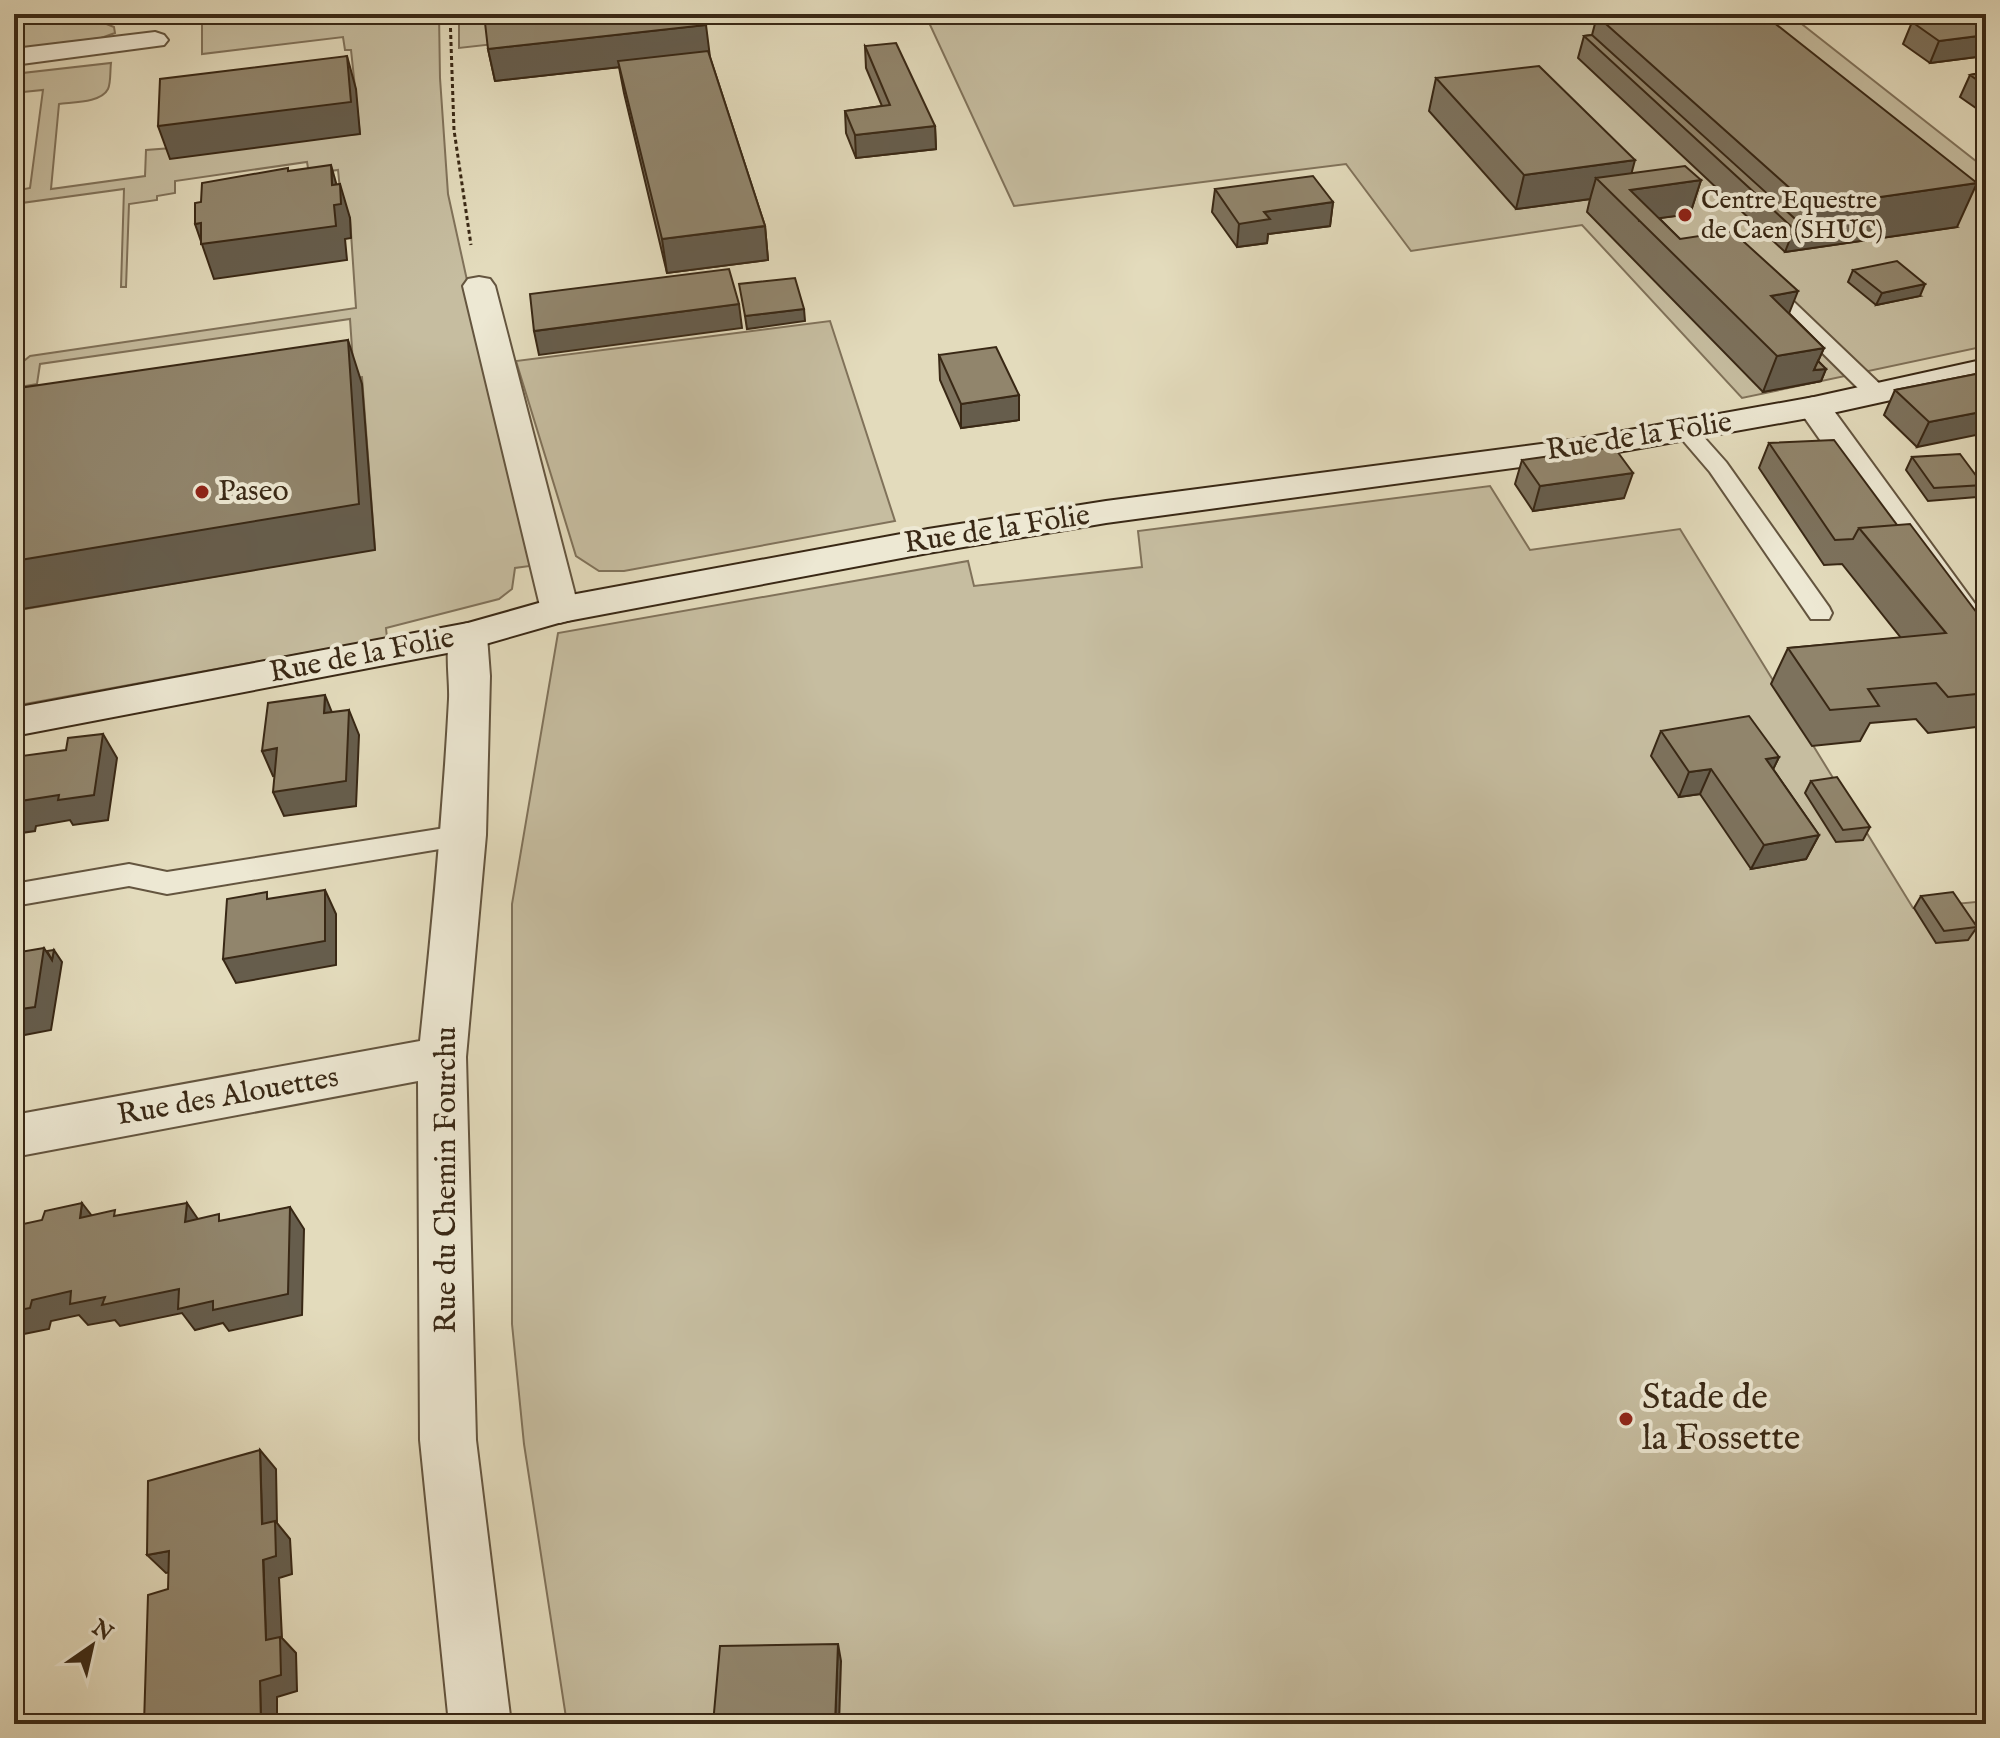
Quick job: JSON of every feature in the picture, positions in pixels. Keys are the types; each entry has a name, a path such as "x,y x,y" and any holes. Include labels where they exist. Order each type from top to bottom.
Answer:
{"street":[{"path":"14,57 155,40"},
{"path":"479,286 560,610"},
{"name":"Rue de la Folie","path":"14,722 468,636 560,610 928,541 1081,516 1579,449 1814,407 1986,369"},
{"path":"1814,407 1986,647"},
{"name":"Rue du Chemin Fourchu","path":"468,636 470,676 464,835 442,1057 448,1440 480,1724"},
{"name":"Rue des Alouettes","path":"14,1136 442,1057"}],"lane":[{"path":"1748,268 1876,393"},
{"path":"1685,430 1718,467 1820,613"},
{"path":"14,895 129,875 167,883 464,835"}],"path":[{"path":"450,14 451,116 460,194 479,286"}],"shaded area":[{"path":"270,14 439,14 448,194 530,566 515,568 512,589 499,599 386,628 387,638 14,706 14,611 375,549 362,377 354,378 350,319 40,364 37,384 14,388 14,369 30,356 356,308 350,218 343,219 338,170 309,174 307,162 175,181 175,193 157,196 157,200 129,204 126,287 121,287 124,189 14,204 14,191 30,188 43,90 14,93 14,74 111,63 109,86 104,94 86,101 59,104 51,189 145,176 146,150 360,134 351,50 345,50 343,37 202,54 202,22"},
{"path":"459,14 724,14 725,18 459,48"},
{"name":"Centre Equestre de Caen (SHUC)","path":"925,14 1789,14 1986,169 1986,346 1742,398 1582,225 1411,251 1346,164 1014,206"},
{"path":"89,17 114,27 115,33 101,38 14,49 14,25"},
{"path":"830,321 895,521 624,571 599,571 576,556 516,361"},
{"path":"1490,486 1530,550 1680,529 1913,908 1986,901 1986,1724 567,1724 524,1444 512,1324 512,904 558,633 968,561 974,586 1142,567 1138,531"}],"building":[{"path":"484,14 703,14 706,25 488,49"},
{"path":"1763,14 1977,183 1811,207 1597,16"},
{"path":"1965,15 1986,29 1986,35 1939,41 1912,22"},
{"path":"1592,35 1804,227 1794,229 1584,36"},
{"path":"896,43 935,126 855,135 845,111 890,105 865,46"},
{"path":"708,51 765,226 662,239 618,61"},
{"path":"347,56 351,102 158,126 160,79"},
{"path":"1539,66 1635,160 1524,175 1436,78"},
{"path":"1986,72 1986,86 1970,75"},
{"path":"331,165 332,185 340,184 341,204 334,205 336,226 201,244 201,223 195,224 195,203 201,202 202,183 288,168 288,171"},
{"path":"1685,166 1701,180 1630,190 1680,239 1732,231 1798,291 1771,296 1824,348 1777,356 1596,178"},
{"path":"1313,176 1333,202 1264,212 1270,219 1239,224 1215,189"},
{"path":"1897,261 1925,284 1882,293 1853,270"},
{"path":"729,269 739,304 534,331 530,294"},
{"path":"795,278 804,309 745,316 739,284"},
{"name":"Paseo","path":"348,340 359,504 14,561 14,420 19,388"},
{"path":"996,347 1019,395 961,404 939,355"},
{"path":"1818,361 1826,369 1814,370"},
{"path":"1986,372 1986,411 1929,422 1895,390"},
{"path":"1834,440 1897,525 1859,528 1853,539 1835,540 1769,443"},
{"path":"1614,447 1633,473 1540,486 1522,460"},
{"path":"1960,454 1983,485 1934,488 1912,457"},
{"path":"1910,524 1986,625 1986,693 1948,697 1936,683 1868,689 1879,706 1830,710 1788,648 1946,633 1859,528"},
{"path":"325,695 324,713 349,710 346,781 273,792 277,748 262,751 268,703"},
{"path":"1749,716 1779,757 1766,759 1819,835 1764,845 1711,769 1689,772 1661,731"},
{"path":"103,734 94,795 58,800 59,795 21,801 19,806 14,807 14,757 66,750 68,738"},
{"path":"1837,777 1870,827 1843,830 1811,781"},
{"path":"325,890 325,941 223,959 227,899 267,892 267,899"},
{"path":"1953,892 1977,927 1944,931 1921,896"},
{"path":"44,948 35,1007 14,1010 14,953"},
{"path":"82,1203 80,1218 115,1210 114,1216 187,1203 185,1222 219,1214 219,1221 290,1207 288,1294 213,1310 213,1301 178,1309 179,1289 102,1305 105,1297 70,1304 71,1291 32,1300 30,1308 14,1311 14,1226 42,1220 45,1211"},
{"path":"260,1450 262,1524 275,1521 276,1556 263,1560 266,1640 280,1637 281,1675 260,1681 261,1724 144,1724 148,1595 168,1589 169,1551 147,1555 148,1481"},
{"path":"838,1644 835,1724 713,1724 720,1646"}],"place":[{"name":"Centre Equestre de Caen (SHUC)","path":"1685,215"},
{"name":"Paseo","path":"202,492"},
{"name":"Stade de la Fossette","path":"1626,1419"}]}
